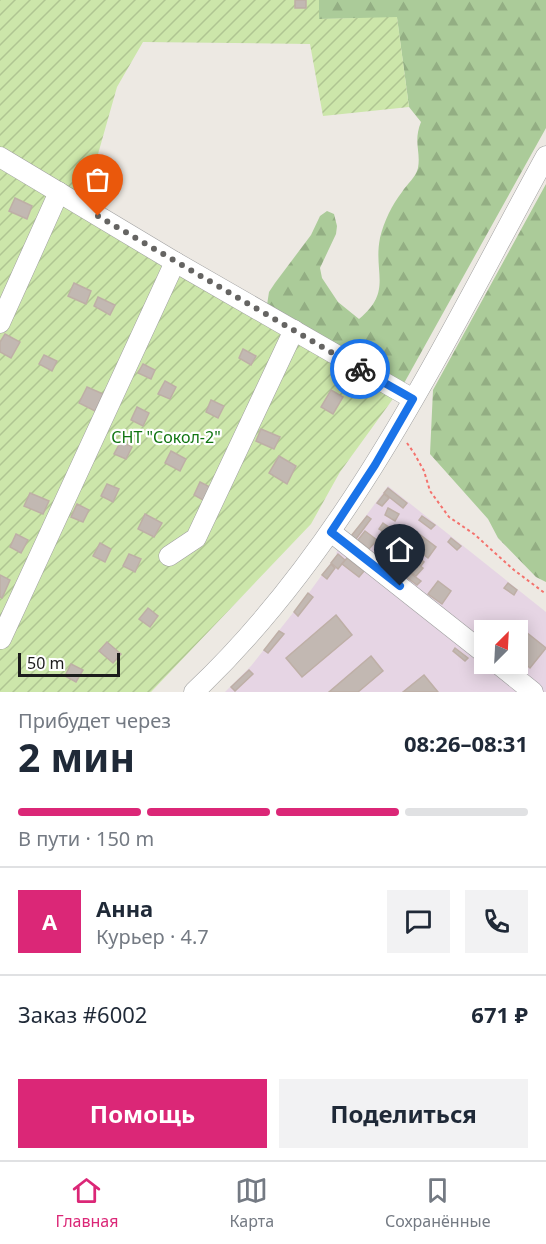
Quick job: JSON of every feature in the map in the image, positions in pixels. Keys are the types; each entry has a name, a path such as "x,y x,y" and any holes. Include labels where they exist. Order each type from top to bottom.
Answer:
{"street":[{"path":"194,692 258,625 331,532 375,465 546,156"},
{"path":"0,158 413,399"},
{"path":"0,323 59,192"},
{"path":"2,639 175,262"},
{"path":"169,556 196,538 294,330"},
{"path":"331,532 474,645"},
{"path":"511,674 533,692"}],"path":[{"path":"395,430 414,453 424,471 430,491 449,517 474,534 514,570 546,594"}],"shaded area":[{"path":"388,486 546,612 546,692 225,692 251,666 311,590 341,546 343,547"}],"green space":[{"name":"СНТ \"Сокол-2\"","path":"0,0 319,0 319,19 397,17 409,107 323,116 310,44 143,42 117,87 85,200 403,385 340,472 311,524 151,692 0,692"},
{"path":"319,0 546,0 546,128 403,385 267,305 269,292 311,235 320,216 327,211 334,214 337,226 336,234 320,268 322,278 338,302 359,319 376,299 379,290 378,250 386,219 418,168 417,141 421,122 409,107 397,18 318,19"},
{"path":"546,184 546,582 536,577 498,538 488,519 430,454 433,390"}],"building":[{"path":"295,0 306,0 306,8 295,8"},
{"path":"15,198 32,206 27,219 9,211"},
{"path":"74,283 91,291 86,304 68,296"},
{"path":"98,297 115,305 110,315 94,306"},
{"path":"5,334 20,342 11,358 0,352 0,342"},
{"path":"243,349 256,356 251,365 239,358"},
{"path":"44,355 57,361 52,371 39,364"},
{"path":"143,364 155,370 151,379 138,373"},
{"path":"165,381 176,387 170,399 158,394"},
{"path":"87,387 103,394 95,411 79,403"},
{"path":"331,390 343,397 333,414 321,407"},
{"path":"211,400 224,406 218,418 206,412"},
{"path":"137,407 149,413 143,426 131,420"},
{"path":"261,429 280,437 274,449 256,441"},
{"path":"121,441 132,447 126,459 114,454"},
{"path":"171,451 186,459 180,471 165,463"},
{"path":"279,456 296,466 287,484 269,473"},
{"path":"200,482 210,487 203,500 194,495"},
{"path":"107,484 119,489 113,502 101,496"},
{"path":"388,488 407,503 403,508 384,493"},
{"path":"30,493 49,501 43,514 24,506"},
{"path":"384,494 389,498 382,506 377,503"},
{"path":"77,504 89,510 83,522 71,517"},
{"path":"388,508 399,514 395,521 385,515"},
{"path":"145,514 162,523 154,537 138,529"},
{"path":"367,516 371,519 356,539 351,536"},
{"path":"422,516 435,525 431,529 419,520"},
{"path":"383,523 390,528 386,533 379,529"},
{"path":"410,527 436,547 428,558 402,538"},
{"path":"365,531 377,540 369,549 358,540"},
{"path":"16,534 28,540 21,553 10,547"},
{"path":"451,538 461,546 457,550 448,542"},
{"path":"400,542 411,550 408,554 397,546"},
{"path":"100,543 111,549 105,562 93,556"},
{"path":"397,546 409,554 401,565 389,556"},
{"path":"413,553 424,562 421,566 410,558"},
{"path":"129,554 141,559 135,572 123,566"},
{"path":"338,554 345,560 338,569 331,563"},
{"path":"387,556 421,581 417,585 384,560"},
{"path":"408,557 423,568 416,576 402,566"},
{"path":"347,558 364,571 359,577 342,564"},
{"path":"331,564 335,568 327,579 322,575"},
{"path":"0,575 10,580 2,598 0,597"},
{"path":"438,581 451,591 442,604 428,594"},
{"path":"508,583 517,590 514,595 504,588"},
{"path":"308,593 313,597 298,616 294,612"},
{"path":"148,608 158,616 150,627 139,619"},
{"path":"336,615 352,635 302,677 286,658"},
{"path":"279,631 284,634 268,653 264,650"},
{"path":"528,634 546,648 530,668 528,666"},
{"path":"107,642 121,654 113,663 99,651"},
{"path":"455,648 468,658 465,661 453,651"},
{"path":"371,656 383,671 358,692 329,692"},
{"path":"71,664 83,670 76,682 65,676"},
{"path":"249,670 253,674 235,691 231,687"},
{"path":"424,675 438,692 403,692"}],"way so far":[{"path":"98,216 360,369"}],"route":[{"path":"360,369 413,399 375,465 331,532 400,586"}]}
